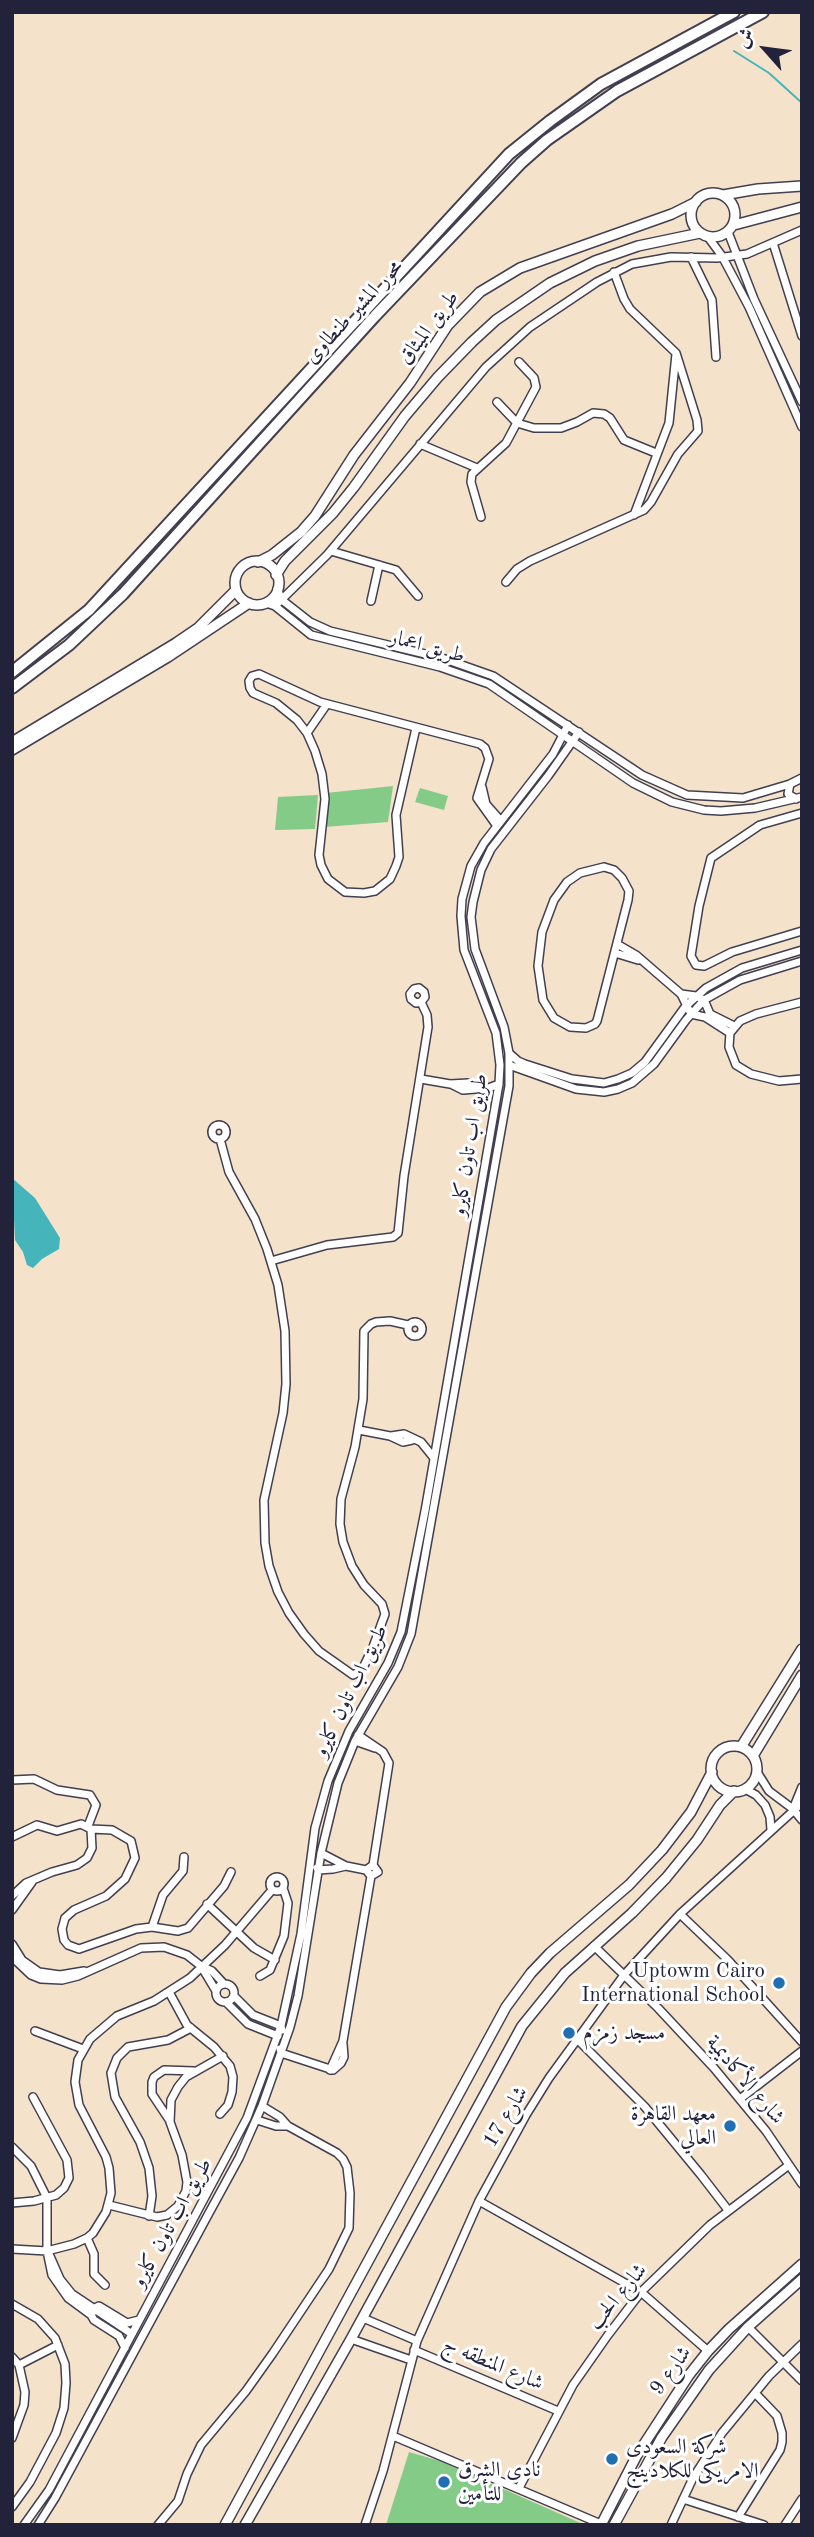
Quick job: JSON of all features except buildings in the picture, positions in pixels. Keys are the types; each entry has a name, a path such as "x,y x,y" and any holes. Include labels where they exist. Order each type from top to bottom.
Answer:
{"highway":[{"name":"محور المشير طنطاوى","path":"12,672 89,610 509,155 601,84 734,12"},
{"name":"محور المشير طنطاوى","path":"12,688 69,645 123,594 375,316 521,163 617,91 763,12"}],"main road":[{"path":"802,186 723,195 706,194 695,202 691,218 704,235 717,237 731,228 802,207"},
{"path":"723,195 734,208 731,228"},
{"name":"طريق الميثاق","path":"258,562 291,540 315,516 354,456 410,383 448,325 480,292 520,268 672,214 695,202"},
{"name":"طريق الميثاق","path":"276,575 285,561 333,513 405,416 448,366 484,330 536,292 595,261 638,246 704,235"},
{"path":"12,742 198,628 236,590 239,572 248,564 258,562 271,567 276,575 278,589 270,605 249,603 241,598 236,590"},
{"path":"12,750 168,657 249,603"},
{"path":"741,1747 802,1649"},
{"path":"753,1756 802,1675"},
{"path":"225,2525 506,2007 550,1953 628,1885 662,1850 691,1812 712,1772 713,1762 722,1750 731,1746 741,1747 753,1756 757,1772 755,1779 720,1805 697,1840 666,1878 555,1983 515,2038 363,2318 245,2525"},
{"path":"712,1772 720,1786 739,1790"},
{"name":"شارع 9","path":"601,2525 657,2421 708,2351 802,2264"},
{"name":"شارع 9","path":"614,2525 635,2481 676,2415 709,2370 748,2327 802,2279"}],"street":[{"path":"731,228 737,254 754,299 802,402"},
{"path":"270,605 282,600 331,551 420,444 508,345 550,314 614,272 632,264 652,259 747,254 802,230"},
{"path":"704,235 722,256 749,307 802,427"},
{"path":"773,243 802,336"},
{"path":"691,257 712,300 716,358"},
{"path":"506,582 517,569 530,561 634,515 651,502 678,454 698,431 698,420 676,353 630,309 614,272"},
{"path":"634,515 670,418 676,353"},
{"path":"481,517 471,482 472,474 506,443 536,385 534,378 519,362"},
{"path":"497,402 517,423 534,428 569,426 590,415 601,413 610,418 624,440 656,453"},
{"path":"420,444 477,468"},
{"path":"331,551 399,572 418,596"},
{"path":"371,601 380,565"},
{"path":"278,589 282,600"},
{"name":"طريق اعمار","path":"282,600 310,622 330,631 442,658 486,673 642,775 687,795 743,798 802,778"},
{"name":"طريق اعمار","path":"270,605 311,635 440,667 489,684 656,796 704,810 738,810 799,798"},
{"path":"416,728 396,815 398,857 390,879 375,891 345,891 333,885 321,865 319,855 324,824 324,786 319,762 307,733 276,703 253,693 249,681 252,676 259,674 327,704 483,746 489,759 481,783 486,804 501,820 514,820"},
{"path":"307,733 327,704"},
{"name":"طريق اب تاون كايرو","path":"38,2525 88,2438 257,2120 293,2016 304,1967 321,1853 334,1795 356,1738 405,1652 411,1634 463,1355 500,1106 500,1065 496,1033 467,958 461,916 462,899 468,874 491,833 553,754 568,725"},
{"name":"طريق اب تاون كايرو","path":"24,2525 40,2505 231,2153 254,2102 278,2036 301,1934 315,1828 338,1754 388,1663 401,1632 425,1511 471,1244 500,1106 509,1086 509,1053 504,1027 480,964 472,933 476,886 486,858 498,839 579,732"},
{"path":"530,784 538,789"},
{"path":"790,784 788,794 799,798"},
{"path":"802,813 760,825 711,858 699,906 691,956 696,965 704,966 732,952 802,931"},
{"path":"491,833 498,839"},
{"path":"604,867 617,872 627,884 628,900 617,944 595,1024 579,1028 560,1023 543,1000 540,947 542,932 554,900 573,877 604,867"},
{"path":"617,944 681,994 685,1007 691,1014 732,1029"},
{"path":"509,1053 525,1065 572,1079 604,1083 618,1079 632,1073 645,1062 696,996 742,968 802,950"},
{"path":"615,953 647,965"},
{"path":"496,1033 510,1067 576,1090 604,1092 618,1089 632,1083 654,1064 704,1000 740,980 802,961"},
{"path":"681,994 704,1000 710,1014 732,1029"},
{"path":"271,1261 327,1245 393,1237 398,1233 404,1176 428,1023 421,1002"},
{"path":"800,1082 764,1078 736,1065 730,1055 732,1029 746,1018 802,1002"},
{"path":"509,1086 518,1077 530,1074"},
{"path":"421,1079 450,1084 463,1090 499,1084"},
{"path":"479,1089 500,1106"},
{"path":"220,1139 229,1172 255,1219 271,1261 280,1294 285,1331 286,1384 283,1413 265,1487 265,1543 278,1592 289,1613 320,1651 353,1675 362,1670 385,1614 382,1604 364,1585 352,1566 340,1527 341,1499 359,1430 363,1399 364,1331 376,1322 390,1321 408,1325"},
{"path":"471,1244 474,1256 473,1273 476,1273"},
{"path":"458,1322 463,1322 463,1355"},
{"path":"359,1430 390,1436 404,1434 417,1441 434,1458"},
{"path":"417,1441 438,1432"},
{"path":"425,1511 427,1523 424,1540 427,1543 429,1541"},
{"path":"411,1634 417,1578 413,1577"},
{"path":"376,1684 385,1689"},
{"path":"12,1957 23,1969 41,1979 62,1980 152,1946 176,1950 212,1971 224,1984 232,1987 234,1996 253,2015 281,2026 281,2053 330,2070 338,2067 344,2057 343,2041 389,1763 383,1752 356,1738"},
{"path":"757,1772 774,1797 802,1820"},
{"path":"12,1780 34,1779 57,1790 90,1795 96,1805 89,1828 92,1849 87,1858 77,1865 52,1872 13,1892"},
{"path":"793,1810 802,1787"},
{"path":"739,1790 756,1795 765,1805 771,1830"},
{"name":"شارع 17","path":"365,2525 393,2436 417,2341 479,2201 526,2115 624,1975 680,1914 802,1803"},
{"path":"12,1837 35,1825 53,1831 81,1824 89,1828 106,1828 127,1837 134,1847 135,1858 128,1874 114,1890 69,1913 62,1923 64,1940 73,1948 85,1949 128,1931 152,1927 183,1930 192,1925 224,1886 231,1872"},
{"path":"315,1828 315,1861 318,1870 346,1866"},
{"path":"321,1853 346,1866 370,1870"},
{"path":"152,1927 163,1895 183,1871 184,1857"},
{"path":"260,1976 267,1973 275,1960 282,1942 288,1909 283,1880 277,1876 270,1880 272,1890"},
{"path":"12,1910 33,1881"},
{"path":"272,1890 279,1891 283,1888"},
{"path":"12,2249 47,2250 87,2238 98,2226 108,2205 111,2180 106,2157 76,2094 76,2071 83,2049 90,2039 107,2022 169,1992 201,1966 237,1933 272,1890"},
{"path":"207,1904 237,1933 275,1960"},
{"path":"680,1914 728,1960 802,2042"},
{"path":"12,1944 22,1960 39,1972 60,1975 89,1971"},
{"name":"شارع الأكاديمية","path":"594,1947 687,2038 740,2099 802,2184"},
{"path":"201,1966 216,1991 217,1998 226,2002 248,2024 278,2036"},
{"path":"216,1991 224,1984"},
{"path":"169,1992 191,2028 223,2056 232,2071 233,2085 228,2105 220,2114"},
{"path":"226,2002 234,1996"},
{"path":"149,2216 152,2196 149,2168 140,2142 115,2097 111,2073 117,2058 128,2047 168,2040 191,2028"},
{"path":"35,2031 83,2049"},
{"path":"577,2039 659,2123 728,2210"},
{"path":"740,2099 802,2051"},
{"path":"170,2122 174,2093 182,2081 223,2056"},
{"path":"108,2205 163,2217 172,2212 183,2199 187,2173 170,2122 152,2094 152,2082 154,2077 164,2070 195,2071"},
{"path":"12,2203 56,2195 64,2188 69,2178 69,2166 33,2097"},
{"path":"158,2525 178,2501 201,2445 262,2369 329,2269 348,2234 350,2193 344,2159 288,2126 280,2117 262,2106"},
{"path":"257,2120 276,2126 288,2126"},
{"path":"12,2147 31,2166 47,2198 47,2250 63,2284 92,2312 132,2334"},
{"name":"شارع الحب","path":"519,2488 558,2411 596,2351 641,2292 728,2210 789,2165"},
{"path":"479,2201 641,2292 708,2351"},
{"path":"87,2238 94,2254 94,2274 105,2285"},
{"path":"12,2304 44,2325 58,2345 65,2364 66,2383 61,2421 30,2483 12,2507"},
{"path":"363,2318 417,2341"},
{"path":"120,2327 139,2320"},
{"path":"120,2327 125,2348"},
{"path":"748,2327 802,2381"},
{"path":"351,2339 411,2360"},
{"path":"671,2525 713,2446 755,2393 802,2344"},
{"path":"19,2365 58,2345"},
{"name":"شارع المنطقه ج","path":"414,2350 558,2411"},
{"path":"12,2357 19,2365 23,2378 24,2405 12,2438"},
{"path":"738,2517 780,2450 782,2442 777,2416 755,2393"},
{"path":"88,2438 85,2431 97,2399"},
{"path":"393,2436 601,2525"},
{"path":"55,2498 68,2462 65,2458"},
{"path":"683,2499 764,2525"},
{"path":"785,2525 802,2499"}],"green space":[{"path":"393,786 388,822 324,827 326,793"},
{"path":"420,788 448,796 444,810 415,802"},
{"path":"318,795 315,829 275,830 278,797"},
{"name":"نادى الشرق للتأمين","path":"409,2452 440,2461 585,2525 386,2525"}],"water":[{"path":"12,1178 35,1198 60,1238 59,1249 33,1268 27,1265 15,1240"}],"waterway":[{"path":"734,51 769,73 802,103"}],"place":[{"name":"Uptowm Cairo International School","path":"779,1983"},
{"name":"مسجد زمزم","path":"569,2033"},
{"name":"معهد القاهرة العالي","path":"730,2126"},
{"name":"شركة السعودى الامريكى للكلادينج","path":"612,2459"},
{"name":"نادى الشرق للتأمين","path":"444,2482"}]}
